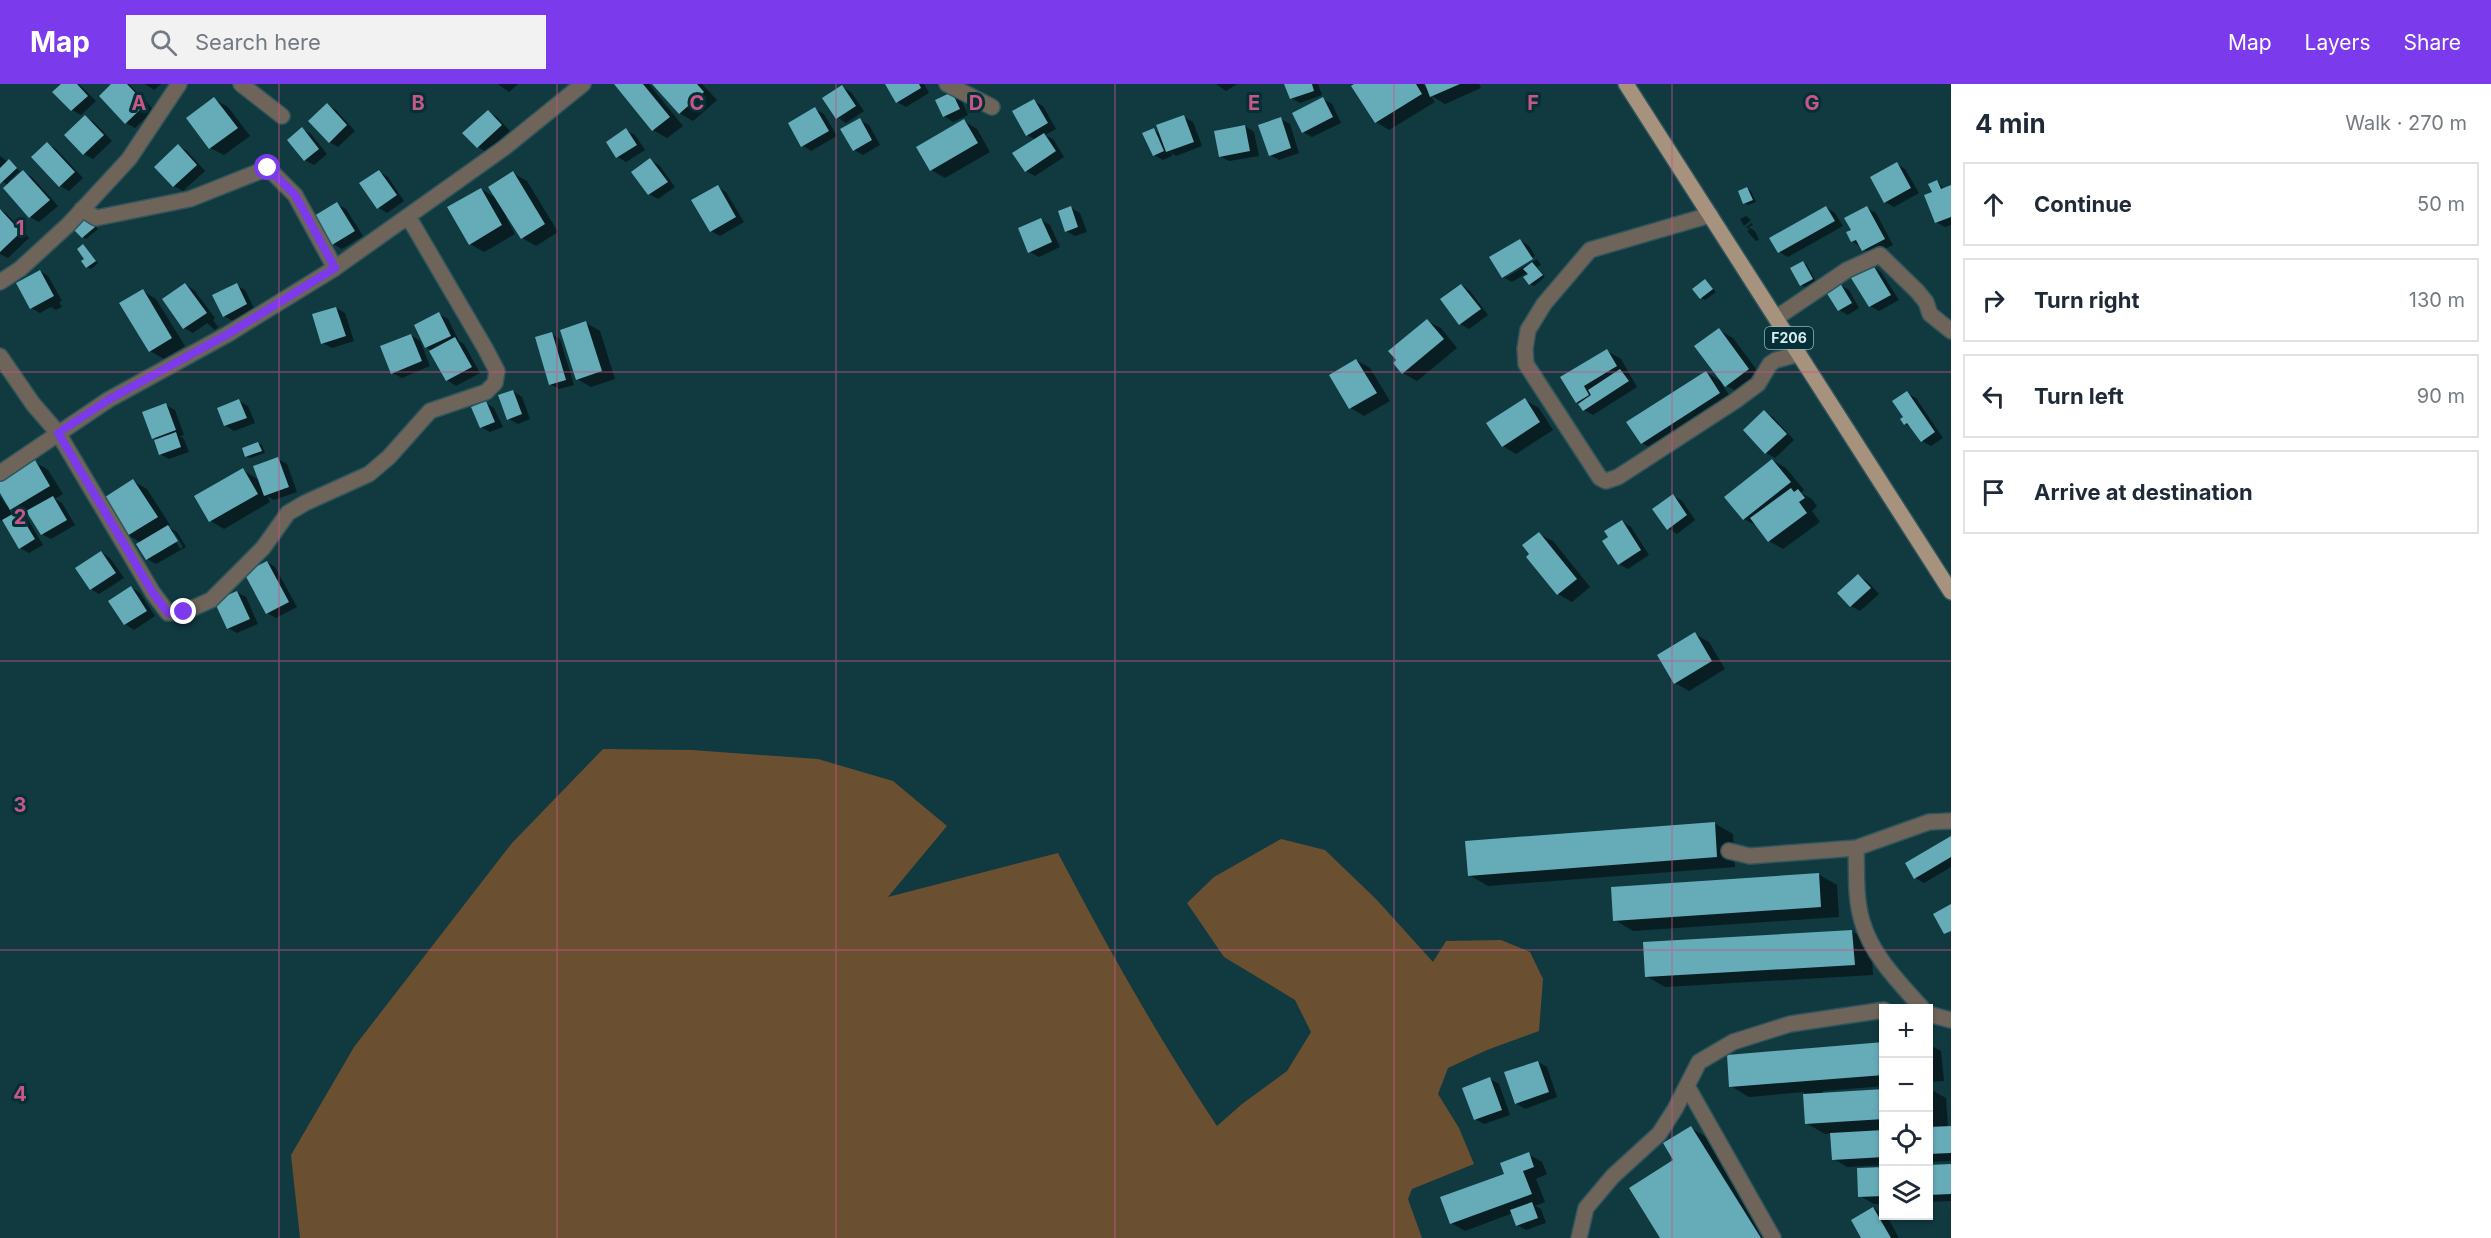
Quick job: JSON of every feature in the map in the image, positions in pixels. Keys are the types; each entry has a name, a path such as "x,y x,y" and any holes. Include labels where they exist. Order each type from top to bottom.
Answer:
{"main road":[{"name":"F206","path":"1626,84 1951,592"}],"street":[{"path":"0,282 20,269 82,209 129,159 179,84"},
{"path":"241,84 282,116"},
{"path":"0,473 108,400 228,334 335,268 409,218 504,148 583,84"},
{"path":"947,84 992,107"},
{"path":"82,209 96,218 189,199 268,168 295,195 335,268"},
{"path":"1710,215 1590,250 1544,304 1528,330 1525,349 1526,364 1600,478 1606,481 1618,477 1735,402 1758,384 1770,364 1776,360 1799,354"},
{"path":"0,356 33,404 58,433 153,593 168,613 184,612 211,600 263,548 288,513 304,503 369,474 390,457 430,411 486,392 495,382 496,370 485,348 409,218"},
{"path":"1776,318 1847,270 1881,255 1917,291 1926,302 1930,314 1951,331"},
{"path":"1729,851 1750,856 1856,848 1929,822 1951,821"},
{"path":"1856,848 1858,904 1870,943 1885,967 1918,1004"},
{"path":"1579,1238 1586,1208 1613,1176 1659,1134 1675,1109 1699,1062 1733,1042 1790,1024 1879,1011"},
{"path":"1933,1015 1951,1020"},
{"path":"1687,1086 1773,1238"}],"shaded area":[{"path":"603,749 692,750 818,759 893,781 947,826 888,897 1058,853 1134,992 1217,1126 1242,1104 1287,1071 1311,1032 1295,1000 1224,957 1187,903 1214,877 1281,839 1325,850 1376,899 1433,962 1446,941 1501,940 1530,952 1543,979 1539,1031 1487,1050 1448,1068 1438,1094 1459,1128 1474,1164 1412,1189 1408,1199 1422,1238 300,1238 291,1155 354,1047 512,843"}],"building":[{"path":"61,84 77,84 88,96 71,111 52,92"},
{"path":"111,84 127,84 146,104 125,124 99,96"},
{"path":"614,84 643,84 670,117 652,131"},
{"path":"652,84 697,84 704,92 679,114"},
{"path":"885,84 919,84 921,88 896,103"},
{"path":"1284,84 1312,84 1314,91 1290,99"},
{"path":"1354,84 1416,84 1422,94 1375,123 1351,86"},
{"path":"1425,84 1460,84 1430,97"},
{"path":"842,85 856,106 836,119 822,98"},
{"path":"952,92 960,109 943,117 935,100"},
{"path":"214,97 238,128 209,149 186,118"},
{"path":"1323,97 1333,117 1302,133 1292,113"},
{"path":"1034,99 1048,123 1026,136 1012,111"},
{"path":"327,103 347,125 329,143 308,121"},
{"path":"815,107 829,131 801,147 788,123"},
{"path":"488,110 502,125 477,148 462,133"},
{"path":"85,115 104,135 83,155 64,135"},
{"path":"1184,115 1194,142 1166,152 1156,125"},
{"path":"1281,117 1291,148 1269,156 1258,125"},
{"path":"860,118 872,140 853,151 840,129"},
{"path":"964,119 978,143 930,171 916,147"},
{"path":"1245,125 1250,151 1219,157 1214,131"},
{"path":"302,127 319,149 304,161 287,140"},
{"path":"626,128 637,145 616,158 606,142"},
{"path":"1154,128 1164,151 1153,156 1142,133"},
{"path":"1044,133 1056,151 1025,172 1012,153"},
{"path":"47,142 75,172 59,187 31,157"},
{"path":"178,144 197,165 173,187 154,167"},
{"path":"650,158 668,182 648,195 631,172"},
{"path":"9,159 17,168 0,184 0,168"},
{"path":"1897,162 1911,188 1884,203 1870,177"},
{"path":"23,170 50,200 29,218 3,188"},
{"path":"379,170 397,195 377,209 359,183"},
{"path":"513,171 545,224 521,239 488,187"},
{"path":"1937,180 1941,189 1951,185 1951,217 1935,223 1924,195 1932,192 1928,184"},
{"path":"718,185 736,217 710,232 691,200"},
{"path":"1747,187 1753,200 1743,204 1738,191"},
{"path":"481,188 502,225 469,245 447,207"},
{"path":"337,202 355,231 332,245 314,216"},
{"path":"1071,206 1078,227 1065,232 1058,211"},
{"path":"1826,206 1835,221 1778,253 1769,238"},
{"path":"1867,206 1885,239 1862,251 1856,240 1851,242 1846,232 1851,230 1844,218"},
{"path":"0,209 21,232 0,252"},
{"path":"85,215 95,227 82,238 71,227"},
{"path":"1041,218 1052,242 1028,253 1018,228"},
{"path":"1520,239 1533,259 1502,278 1489,257"},
{"path":"83,244 96,261 86,268 81,261 84,259 77,249"},
{"path":"1803,261 1813,279 1800,286 1790,268"},
{"path":"1532,262 1543,275 1529,285 1523,277 1528,274 1523,269"},
{"path":"1873,265 1891,295 1869,307 1851,278"},
{"path":"40,270 54,296 30,309 16,283"},
{"path":"1705,279 1713,289 1700,299 1692,289"},
{"path":"185,283 207,313 183,329 162,299"},
{"path":"237,283 247,304 223,317 212,295"},
{"path":"1840,283 1852,303 1838,311 1826,292"},
{"path":"1461,284 1481,309 1459,325 1440,299"},
{"path":"143,289 172,338 149,352 119,303"},
{"path":"336,307 346,336 321,344 312,314"},
{"path":"439,312 451,336 425,348 414,325"},
{"path":"1427,319 1444,339 1402,374 1393,363 1396,360 1388,351"},
{"path":"586,321 602,371 576,380 560,330"},
{"path":"1719,328 1749,369 1725,387 1694,346"},
{"path":"552,332 566,380 549,385 535,337"},
{"path":"411,334 422,361 391,374 380,346"},
{"path":"455,337 472,367 446,381 429,351"},
{"path":"1607,349 1617,366 1584,386 1589,395 1576,403 1560,377"},
{"path":"1356,359 1377,393 1349,409 1329,375"},
{"path":"1620,369 1629,381 1583,411 1578,404 1591,395 1588,390"},
{"path":"1706,371 1720,393 1641,444 1626,422"},
{"path":"513,390 522,414 507,420 498,395"},
{"path":"1907,391 1935,432 1921,442 1907,423 1904,425 1900,419 1903,417 1892,401"},
{"path":"1525,398 1540,422 1502,447 1486,423"},
{"path":"239,399 247,418 224,426 217,408"},
{"path":"486,401 495,422 480,428 471,407"},
{"path":"166,403 176,430 152,439 142,412"},
{"path":"1764,410 1787,434 1765,454 1743,430"},
{"path":"176,432 181,447 159,455 154,440"},
{"path":"258,442 262,451 245,457 242,448"},
{"path":"278,457 289,487 264,496 253,466"},
{"path":"1772,459 1791,482 1743,520 1724,497"},
{"path":"35,460 50,486 10,510 0,493 0,481"},
{"path":"243,468 258,494 209,522 194,496"},
{"path":"133,479 158,517 127,536 102,499"},
{"path":"1791,488 1794,492 1798,489 1805,498 1799,502 1807,513 1768,542 1750,518"},
{"path":"1673,494 1687,515 1667,530 1652,509"},
{"path":"53,496 67,520 41,535 26,511"},
{"path":"18,511 35,539 19,549 2,520"},
{"path":"1622,520 1641,550 1618,565 1602,541 1608,537 1604,531"},
{"path":"168,525 178,541 146,560 136,544"},
{"path":"1539,532 1577,579 1557,595 1526,557 1529,554 1522,545"},
{"path":"101,551 116,573 90,590 75,568"},
{"path":"267,561 289,602 266,614 244,573"},
{"path":"1858,574 1871,588 1850,607 1837,593"},
{"path":"131,586 147,611 124,625 108,601"},
{"path":"237,591 250,619 227,629 214,601"},
{"path":"1695,632 1712,661 1674,684 1657,655"},
{"path":"1715,822 1717,857 1468,876 1465,841"},
{"path":"1951,836 1951,857 1914,879 1905,863"},
{"path":"1819,873 1821,907 1613,921 1611,887"},
{"path":"1951,904 1951,931 1944,934 1933,914"},
{"path":"1852,930 1855,965 1645,977 1643,942"},
{"path":"1879,1042 1879,1075 1729,1087 1727,1055"},
{"path":"1538,1061 1549,1092 1515,1104 1504,1072"},
{"path":"1490,1077 1502,1110 1474,1120 1462,1088"},
{"path":"1879,1089 1879,1119 1805,1124 1803,1094"},
{"path":"1691,1126 1761,1238 1660,1238 1629,1188 1673,1160 1663,1143"},
{"path":"1951,1126 1951,1153 1933,1154 1933,1127"},
{"path":"1879,1130 1879,1157 1832,1160 1830,1133"},
{"path":"1529,1152 1534,1167 1523,1171 1532,1194 1450,1224 1440,1197 1504,1174 1500,1163"},
{"path":"1951,1164 1951,1194 1933,1195 1933,1165"},
{"path":"1879,1167 1879,1196 1858,1197 1857,1168"},
{"path":"1532,1202 1538,1218 1516,1226 1510,1210"},
{"path":"1873,1207 1891,1238 1861,1238 1851,1220"}],"route":[{"path":"184,612 168,613 153,593 58,433 108,400 228,334 335,268 295,195 268,168"}]}
